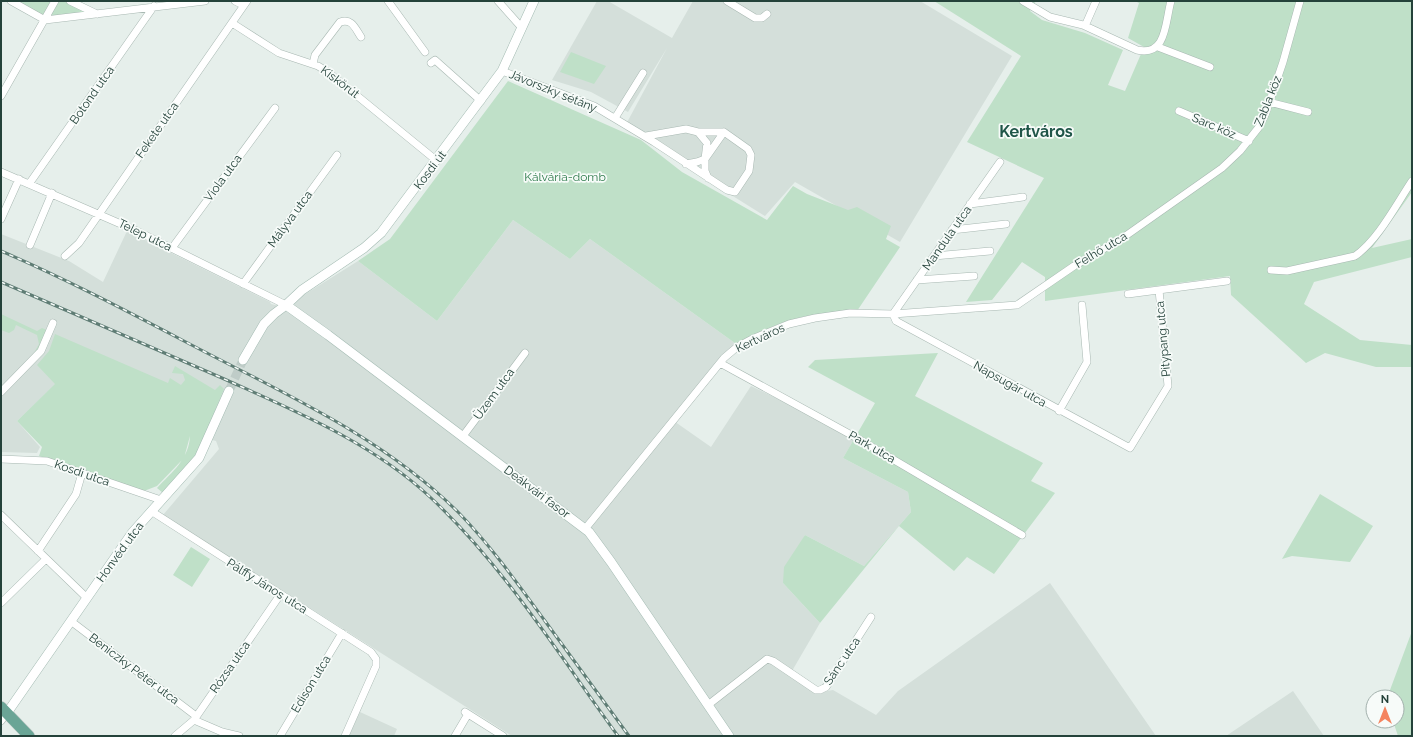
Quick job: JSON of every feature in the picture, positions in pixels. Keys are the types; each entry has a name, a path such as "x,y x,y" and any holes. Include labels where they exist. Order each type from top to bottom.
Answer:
{"main road":[{"path":"3,714 29,736"}],"street":[{"path":"11,1 45,20 205,1"},
{"path":"1,96 55,1"},
{"path":"70,1 98,14"},
{"path":"235,1 245,3"},
{"path":"388,1 425,52"},
{"path":"498,1 522,28"},
{"name":"Kosdi út","path":"286,306 302,290 364,248 382,233 437,161 502,71 534,1"},
{"path":"727,1 755,18 762,18 767,14"},
{"path":"1023,1 1050,16 1085,26 1137,50 1152,51 1158,47 1162,40 1171,1"},
{"path":"1085,26 1096,1"},
{"name":"Zabla köz","path":"1185,195 1222,168 1240,151 1259,127 1283,62 1300,1"},
{"name":"Fekete utca","path":"65,256 79,243 245,3"},
{"name":"Botond utca","path":"29,184 154,6"},
{"path":"313,64 315,55 340,22 346,20 351,22 361,37"},
{"name":"Kiskörút","path":"232,23 279,53 313,64 340,81 437,161"},
{"path":"1158,47 1210,67"},
{"path":"431,63 436,60 481,101"},
{"name":"Jávorszky sétány","path":"502,71 584,102 615,118 646,136 708,178"},
{"path":"615,118 642,73"},
{"path":"1269,102 1308,112"},
{"name":"Viola utca","path":"172,248 275,108"},
{"name":"Sarc köz","path":"1179,111 1249,141"},
{"path":"646,136 686,129 698,132 724,132 748,149 751,155 749,171 735,192 727,190 708,178 705,171 707,143 698,132"},
{"path":"686,164 697,162 705,158 724,132"},
{"name":"Mályva utca","path":"243,284 337,155"},
{"name":"Mandula utca","path":"894,314 1000,162"},
{"name":"Telep utca","path":"1,172 99,213 286,306"},
{"path":"1,219 19,180"},
{"path":"1271,270 1287,271 1355,256 1373,239 1412,182"},
{"path":"30,245 52,193"},
{"name":"Felhő utca","path":"1017,304 1074,266 1124,237 1185,195"},
{"path":"970,204 1023,197"},
{"path":"952,230 1006,224"},
{"path":"934,256 990,251"},
{"path":"917,280 974,276"},
{"path":"1128,294 1226,281"},
{"name":"Pitypang utca","path":"1130,448 1168,386 1159,290"},
{"name":"Kertváros","path":"585,529 720,364 737,347 789,324 839,314 894,314 1017,304"},
{"path":"1059,411 1087,362 1082,305"},
{"path":"243,360 264,324 286,306"},
{"name":"Deákvári fasor","path":"286,306 306,318 585,529 611,562 729,736"},
{"name":"Napsugár utca","path":"894,314 896,321 1059,411 1130,448"},
{"path":"1,392 41,351 53,323"},
{"name":"Üzem utca","path":"463,436 525,353"},
{"name":"Park utca","path":"720,364 855,437 1022,535"},
{"name":"Honvéd utca","path":"3,714 72,622 132,533 199,458 229,392"},
{"name":"Kosdi utca","path":"1,459 47,462 161,500"},
{"path":"38,551 76,494 82,473"},
{"name":"Pálffy János utca","path":"151,511 372,652 376,659 376,666 345,736"},
{"path":"1,515 87,598"},
{"path":"1,603 46,559"},
{"name":"Rózsa utca","path":"175,736 188,727 195,718 280,594"},
{"name":"Sánc utca","path":"708,705 767,660 773,661 816,690 826,688 871,618"},
{"name":"Beniczky Péter utca","path":"72,622 195,718 222,732 239,736"},
{"name":"Edison utca","path":"280,736 342,633"},
{"path":"455,736 466,713 503,736"}],"shaded area":[{"path":"597,1 608,1 672,38 693,1 920,1 1012,56 900,242 795,182 765,216 624,128 667,48 628,112 591,92 552,80"},
{"path":"513,220 570,259 590,239 739,346 671,419 711,447 751,386 856,436 843,458 908,492 911,512 864,566 805,535 783,583 820,623 792,671 822,692 833,690 876,715 898,691 1050,583 1156,736 512,736 163,515 219,449 216,441 205,438 178,407 84,357 17,421 40,447 37,453 1,452 1,234 69,261 103,282 127,231 270,302 271,304 291,309 299,298 358,261 437,321"},
{"path":"1293,691 1324,736 1226,736"},
{"path":"360,712 397,729 394,736 349,736"}],"green space":[{"path":"11,1 70,1 97,14 45,20"},
{"path":"934,1 1036,1 1030,11 1042,20 1085,33 1123,50 1108,85 1125,91 1144,47 1128,38 1139,3 1135,1 1412,1 1412,192 1372,248 1412,239 1412,257 1314,282 1304,304 1360,340 1412,345 1412,367 1376,367 1325,353 1306,363 1231,295 1230,276 1045,301 1045,277 1022,262 992,300 966,302 1044,178 967,142 1021,56"},
{"path":"571,52 606,66 594,84 560,72"},
{"name":"Kálvária-domb","path":"508,81 641,140 682,172 767,220 793,186 807,194 848,210 857,207 891,226 886,239 900,247 857,311 823,314 795,319 768,329 739,346 590,239 570,259 513,220 437,321 358,261 390,239"},
{"path":"1,314 37,331 42,328 47,330 44,346 29,362 39,344 37,335 16,325 14,330 9,333 1,330"},
{"path":"55,334 168,383 170,378 181,385 185,380 183,374 172,373 175,366 215,390 220,385 224,389 194,461 163,493 157,488 182,461 157,486 144,491 39,456 42,447 17,421 55,384 37,365 49,351","holes":["190,436 187,452 185,455"]},
{"path":"938,353 915,396 1043,463 1031,481 1055,493 994,574 967,557 954,571 899,526 820,623 783,583 784,567 805,535 864,566 911,512 908,492 843,458 875,403 808,367 815,360"},
{"path":"1320,494 1373,526 1350,562 1292,556 1282,559"},
{"path":"191,547 210,559 192,587 173,575"},
{"path":"1412,631 1412,736 1398,736 1396,729 1405,729 1405,689 1390,689"}],"tunnel":[{"path":"229,391 243,360"}],"railway":[{"path":"1,251 104,300 305,404 370,443 431,487 459,513 493,552 629,736"},
{"path":"1,282 277,403 358,444 407,477 430,497 482,552 530,612 618,736"}],"district":[{"name":"Kertváros","path":"1036,131"}]}
